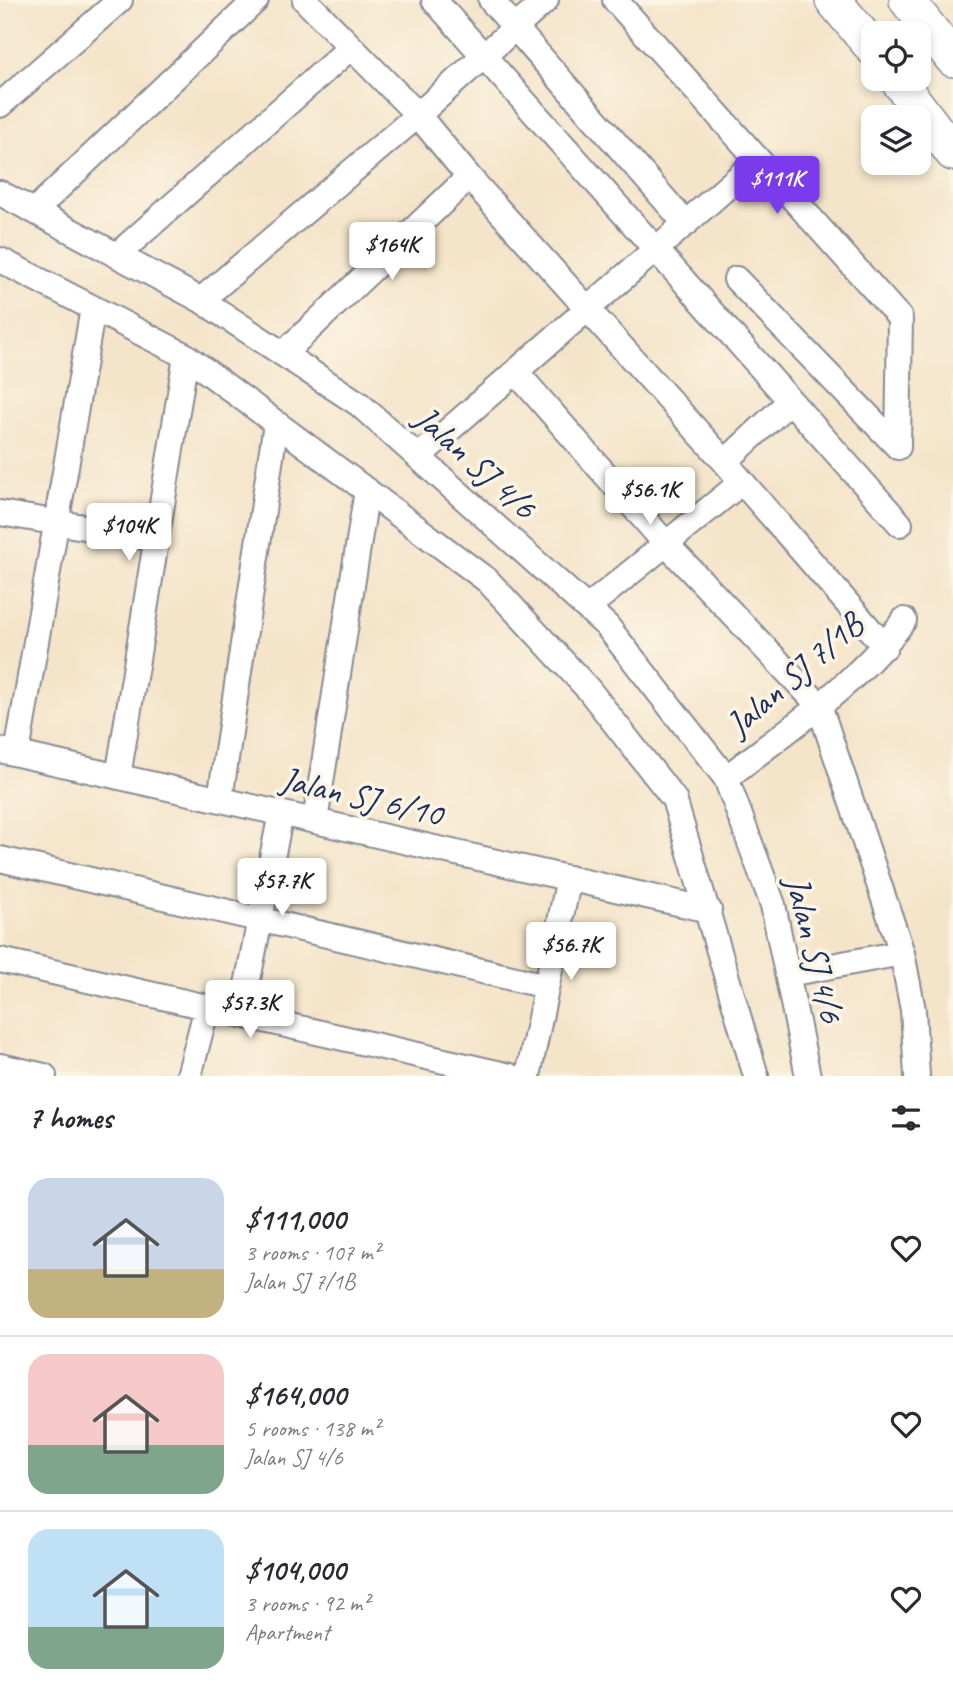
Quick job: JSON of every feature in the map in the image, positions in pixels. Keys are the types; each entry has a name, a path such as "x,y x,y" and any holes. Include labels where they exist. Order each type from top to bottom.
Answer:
{"highway":[{"path":"833,0 861,34"},
{"path":"907,0 953,59"},
{"path":"906,91 953,153"}],"street":[{"path":"0,105 120,0"},
{"path":"34,211 256,0"},
{"path":"304,0 418,115 469,177 725,462 885,646"},
{"path":"434,0 900,524"},
{"path":"491,0 686,224"},
{"path":"201,300 418,115 546,0"},
{"path":"615,0 900,318 898,447 736,279"},
{"path":"117,255 350,48"},
{"path":"418,457 758,160"},
{"path":"283,354 469,177"},
{"name":"Jalan SJ 4/6","path":"0,194 201,300 359,404 607,626 726,779 773,905 808,1076"},
{"path":"0,260 186,356 488,581 589,690 674,799 756,1076"},
{"path":"8,751 56,523 93,308"},
{"path":"118,777 186,356"},
{"path":"517,373 666,544 819,705 902,953 913,1010 917,1076"},
{"path":"725,462 790,401"},
{"path":"219,799 276,423"},
{"path":"587,608 742,482"},
{"path":"315,821 367,490"},
{"path":"0,513 156,539"},
{"name":"Jalan SJ 7/1B","path":"726,779 819,705 885,646 904,620"},
{"name":"Jalan SJ 6/10","path":"8,751 709,910"},
{"path":"241,1015 281,813"},
{"path":"0,859 546,986"},
{"path":"528,1076 569,878"},
{"path":"788,974 902,953"},
{"path":"0,960 497,1075"},
{"path":"189,1076 207,1007"},
{"path":"0,1066 44,1076"}]}
